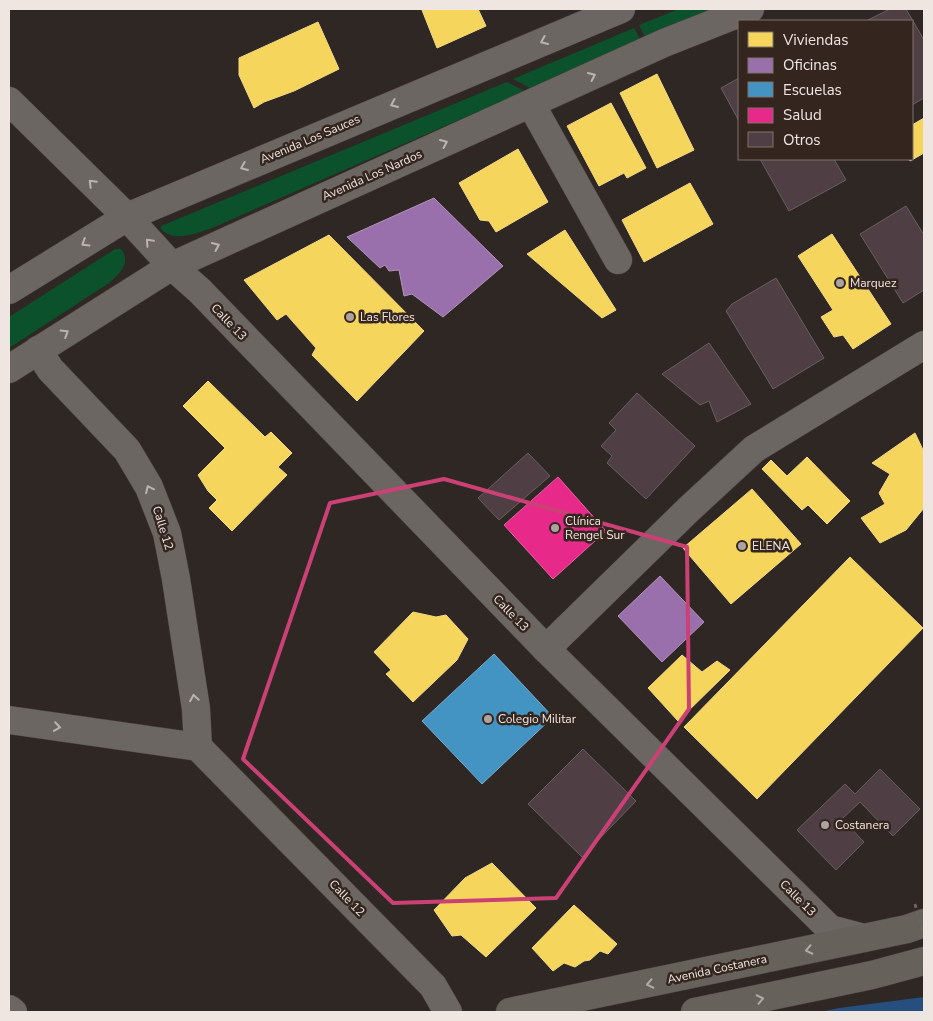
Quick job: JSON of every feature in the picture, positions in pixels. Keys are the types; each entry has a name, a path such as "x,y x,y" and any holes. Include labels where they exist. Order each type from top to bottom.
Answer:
{"main road":[{"name":"Avenida Costanera","path":"510,1012 907,929 920,914"},
{"path":"864,938 872,975"},
{"path":"695,1012 872,975 924,961"}],"street":[{"name":"Avenida Los Sauces","path":"9,290 127,217 621,9"},
{"name":"Avenida Los Nardos","path":"9,369 172,266 664,43 750,9"},
{"path":"9,101 127,217"},
{"path":"531,104 618,260"},
{"name":"Calle 13","path":"127,217 172,266 207,298 546,649 830,929 864,938"},
{"path":"546,649 754,448 924,345"},
{"name":"Calle 12","path":"38,350 50,370 127,450 149,487 167,533 176,579 196,709 198,746 433,986 448,1012"},
{"path":"9,720 198,746"},
{"path":"9,1009 13,1012"}],"path":[{"path":"920,914 924,937"}],"highlighted area":[{"path":"444,479 687,547 689,709 556,898 393,903 243,759 330,503"}],"green space":[{"path":"679,9 713,9 645,37 639,25"},
{"path":"634,28 640,39 530,88 513,79"},
{"path":"507,82 525,91 212,228 186,236 172,235 161,229 161,226"},
{"path":"115,249 121,249 124,254 125,264 113,280 9,348 9,317"}],"water":[{"path":"924,997 924,1012 820,1012 839,1008"}],"building: Viviendas":[{"path":"478,9 486,26 437,48 422,10"},
{"path":"318,22 339,69 254,108 239,75 239,58"},
{"path":"657,74 694,150 657,168 620,93"},
{"path":"611,103 646,168 627,178 624,173 599,186 567,126"},
{"path":"924,118 924,153 913,159 913,124"},
{"path":"518,149 548,202 496,232 489,221 480,220 459,183"},
{"path":"690,183 713,224 644,262 622,220"},
{"path":"565,230 616,310 602,318 527,254"},
{"name":"Marquez","path":"832,234 891,324 853,349 843,335 834,337 821,317 833,310 798,256"},
{"name":"Las Flores","path":"329,235 424,331 357,401 312,355 316,348 286,314 277,320 244,280"},
{"path":"208,381 265,437 271,432 292,453 278,467 287,475 232,531 209,508 217,500 208,491 198,475 225,448 183,406"},
{"path":"915,433 924,452 924,508 906,530 880,543 861,518 885,504 879,493 890,474 872,463"},
{"path":"807,457 850,501 827,524 808,505 802,510 762,469 771,460 787,476"},
{"name":"ELENA","path":"752,489 801,544 731,604 683,548"},
{"path":"850,557 923,628 757,799 684,727"},
{"path":"413,612 436,617 446,615 468,639 457,660 413,702 386,674 391,670 374,652"},
{"path":"682,655 702,672 717,661 730,670 678,721 648,688"},
{"path":"492,863 536,908 486,957 461,935 452,936 434,910 465,878"},
{"path":"574,905 617,944 608,954 600,951 590,960 584,961 575,967 564,963 553,971 532,948"}],"building: Oficinas":[{"path":"434,198 503,266 443,317 412,294 404,296 399,270 389,271 385,265 380,268 347,237"},
{"path":"660,576 704,622 662,662 618,616"}],"building: Escuelas":[{"name":"Colegio Militar","path":"494,654 553,717 482,784 422,721"}],"building: Salud":[{"name":"Clínica Rengel Sur","path":"558,477 606,531 553,579 504,525"}],"building: Otros":[{"path":"890,9 906,9 912,20 868,20"},
{"path":"913,21 924,40 924,98 913,104"},
{"path":"738,79 738,119 721,88"},
{"path":"761,160 835,160 846,180 789,211"},
{"path":"906,206 924,235 924,290 903,303 860,234"},
{"path":"776,278 824,358 773,389 726,311 732,304"},
{"path":"709,343 751,404 717,422 709,401 700,405 662,374"},
{"path":"637,393 695,446 646,499 607,463 612,456 601,446 616,430 609,423"},
{"path":"528,453 550,476 499,520 478,498"},
{"path":"583,749 636,801 582,857 528,804"},
{"name":"Costanera","path":"880,769 920,809 893,836 860,802 842,819 864,842 836,870 797,830 845,784 855,794"}],"place":[{"name":"Marquez","path":"840,283"},
{"name":"Las Flores","path":"350,317"},
{"name":"Clínica Rengel Sur","path":"555,528"},
{"name":"ELENA","path":"742,546"},
{"name":"Colegio Militar","path":"488,719"},
{"name":"Costanera","path":"825,825"}]}
